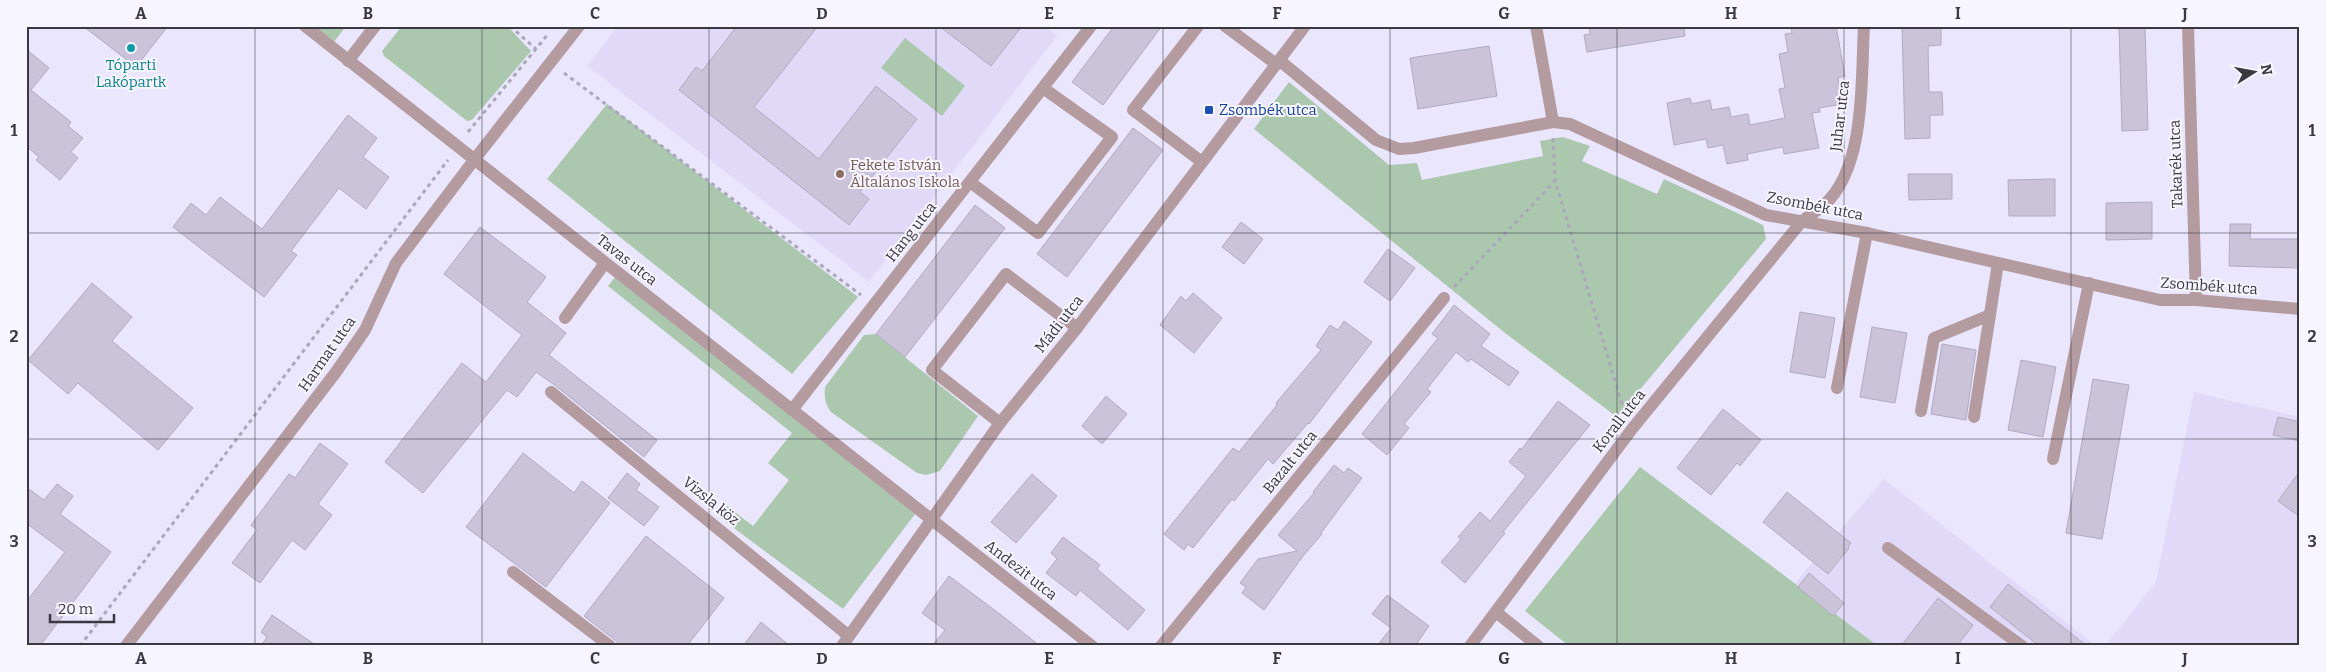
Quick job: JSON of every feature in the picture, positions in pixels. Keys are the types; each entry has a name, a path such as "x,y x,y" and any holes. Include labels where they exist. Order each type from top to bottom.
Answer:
{"street":[{"name":"Tavas utca","path":"305,26 931,519"},
{"path":"348,61 374,26"},
{"name":"Harmat utca","path":"126,646 336,372 365,330 396,263 579,26"},
{"name":"Hang utca","path":"792,410 1092,26"},
{"path":"1198,26 1133,110 1202,162"},
{"name":"Zsombék utca","path":"1225,26 1277,62 1364,131 1386,145 1399,149 1553,122 1570,124 1766,215 1867,233 2160,300 2196,300 2300,309"},
{"name":"Mádi utca","path":"846,641 1000,423 1077,328 1305,26"},
{"path":"1536,26 1553,122"},
{"name":"Juhar utca","path":"1802,221 1825,205 1839,185 1851,160 1858,124 1864,26"},
{"name":"Takarék utca","path":"2188,26 2196,300"},
{"path":"970,182 1038,233 1112,138 1043,88"},
{"name":"Korall utca","path":"1470,646 1632,429 1802,221"},
{"path":"1837,388 1867,233"},
{"path":"1974,417 1998,263"},
{"path":"565,318 605,264"},
{"path":"1000,423 932,370 1006,274 1077,328"},
{"path":"2053,460 2088,283"},
{"name":"Bazalt utca","path":"1161,646 1444,298"},
{"path":"1921,411 1934,338 1990,315"},
{"name":"Vizsla köz","path":"551,392 846,641"},
{"name":"Andezit utca","path":"931,519 1092,646"},
{"path":"1888,548 2022,646"},
{"path":"513,572 610,646"},
{"path":"1496,612 1538,646"}],"path":[{"path":"510,26 536,50"},
{"path":"80,646 473,124 555,26"},
{"path":"563,73 874,305"},
{"path":"1553,122 1555,180 1621,402 1632,429"},
{"path":"1444,298 1555,180"}],"shaded area":[{"name":"Fekete István Általános Iskola","path":"618,26 1045,26 1057,36 869,282 587,66"},
{"path":"2194,392 2300,417 2300,646 2105,646 2156,582"},
{"path":"1884,479 2096,646 1878,646 1795,583"}],"green space":[{"path":"305,26 346,26 331,46"},
{"path":"402,26 507,26 531,51 472,120 467,121 384,56 382,51"},
{"path":"905,38 965,86 942,116 881,68"},
{"path":"1289,82 1389,165 1417,163 1422,180 1543,156 1540,141 1563,137 1590,146 1582,161 1657,194 1664,179 1763,225 1766,239 1617,417 1505,333 1254,129"},
{"path":"607,104 858,297 792,374 547,179"},
{"path":"615,277 915,514 843,609 719,517 727,506 753,526 789,480 768,463 792,433 608,286"},
{"path":"876,334 978,416 940,471 926,475 917,473 831,412 827,406 825,387 864,335"},
{"path":"1640,467 1878,646 1569,646 1525,611"}],"building":[{"name":"Tóparti Lakópartk","path":"83,26 168,26 136,67"},
{"path":"737,26 818,26 754,107 819,159 876,86 917,119 860,192 869,199 849,225 679,90 696,67 702,71"},
{"path":"939,26 1022,26 991,66"},
{"path":"1114,26 1162,26 1103,105 1072,82"},
{"path":"1589,26 1684,26 1685,36 1587,52 1584,35 1590,34"},
{"path":"1791,26 1836,26 1845,76 1838,78 1842,104 1819,108 1820,112 1812,113 1819,148 1784,154 1783,147 1747,154 1748,160 1727,164 1723,145 1708,148 1706,139 1674,145 1667,103 1690,98 1692,104 1710,100 1712,110 1729,107 1731,117 1748,114 1750,125 1785,118 1779,89 1785,88 1779,54 1788,52 1785,34 1792,33"},
{"path":"1902,26 1941,26 1941,45 1928,46 1929,92 1942,92 1943,115 1930,115 1930,138 1905,139"},
{"path":"2119,26 2145,26 2148,130 2122,131"},
{"path":"1489,46 1497,96 1418,109 1410,58"},
{"path":"26,49 49,68 31,90 71,122 68,126 83,138 71,152 78,158 60,180 36,160 39,157 26,146"},
{"path":"348,115 377,138 363,157 389,177 366,209 339,188 291,251 297,255 264,297 173,227 191,203 206,215 220,197 262,229"},
{"path":"1133,128 1163,150 1067,277 1037,254"},
{"path":"1908,174 1952,174 1952,199 1909,200"},
{"path":"2055,179 2055,216 2009,216 2008,180"},
{"path":"2152,202 2152,239 2106,240 2106,203"},
{"path":"975,205 1005,228 905,357 876,334"},
{"path":"1241,222 1263,239 1244,264 1222,247"},
{"path":"2230,224 2251,224 2250,239 2300,239 2300,268 2229,266"},
{"path":"480,227 546,277 527,302 566,333 549,355 657,440 644,457 536,372 517,397 507,390 423,493 385,462 462,363 486,382 522,335 444,274"},
{"path":"1388,249 1415,268 1390,301 1364,282"},
{"path":"92,283 132,317 112,341 193,408 158,450 78,383 68,394 28,360"},
{"path":"1193,293 1222,318 1194,353 1160,325 1181,296 1186,301"},
{"path":"1454,305 1490,334 1481,346 1519,372 1509,386 1471,359 1468,362 1456,352 1427,389 1431,392 1404,424 1409,428 1387,455 1362,434 1438,338 1432,334"},
{"path":"1800,312 1835,318 1825,378 1790,372"},
{"path":"1344,321 1372,342 1309,424 1273,464 1268,459 1234,501 1232,499 1193,548 1188,544 1184,550 1164,534 1233,448 1239,452 1277,405 1276,403 1321,350 1316,346 1330,325 1338,330"},
{"path":"1872,327 1907,333 1895,403 1860,397"},
{"path":"1942,344 1976,350 1966,420 1931,414"},
{"path":"2021,360 2056,367 2043,437 2008,430"},
{"path":"2093,379 2129,385 2102,539 2066,533"},
{"path":"1106,396 1127,414 1102,444 1082,426"},
{"path":"1558,401 1590,425 1503,532 1505,533 1465,583 1441,562 1461,539 1458,537 1480,512 1490,521 1526,476 1509,462 1520,448 1521,450"},
{"path":"1723,409 1761,440 1740,466 1737,463 1711,495 1677,468"},
{"path":"2278,417 2300,422 2300,441 2273,435"},
{"path":"320,443 348,464 318,504 332,515 305,550 292,540 260,583 232,563 257,530 251,525 289,474 295,478"},
{"path":"523,453 574,493 582,481 610,503 546,587 466,527"},
{"path":"1334,465 1344,473 1348,468 1362,478 1264,610 1242,593 1246,587 1240,583 1258,559 1297,551 1278,535 1314,493"},
{"path":"2300,471 2300,517 2278,501"},
{"path":"627,473 640,484 636,490 659,507 644,526 608,498"},
{"path":"1032,474 1057,496 1016,543 991,522"},
{"path":"57,484 73,496 60,514 111,552 40,646 26,646 26,602 65,552 26,523 26,487 44,500"},
{"path":"1787,492 1851,543 1828,574 1763,522"},
{"path":"646,536 724,598 687,646 620,646 584,616"},
{"path":"1063,537 1100,565 1097,569 1145,610 1128,630 1080,590 1076,596 1046,573 1057,559 1051,553"},
{"path":"1809,573 1844,603 1833,616 1798,587"},
{"path":"949,576 1040,646 932,646 945,630 922,613"},
{"path":"2008,584 2087,646 2039,646 1990,607"},
{"path":"1387,595 1429,626 1415,646 1377,646 1391,628 1372,614"},
{"path":"1938,598 1973,625 1957,646 1901,646"},
{"path":"272,615 317,646 261,646 267,637 261,632"},
{"path":"761,622 790,646 743,646"}],"place":[{"name":"Tóparti Lakópartk","path":"131,48"},
{"name":"Zsombék utca","path":"1209,110"},
{"name":"Fekete István Általános Iskola","path":"840,174"}]}
